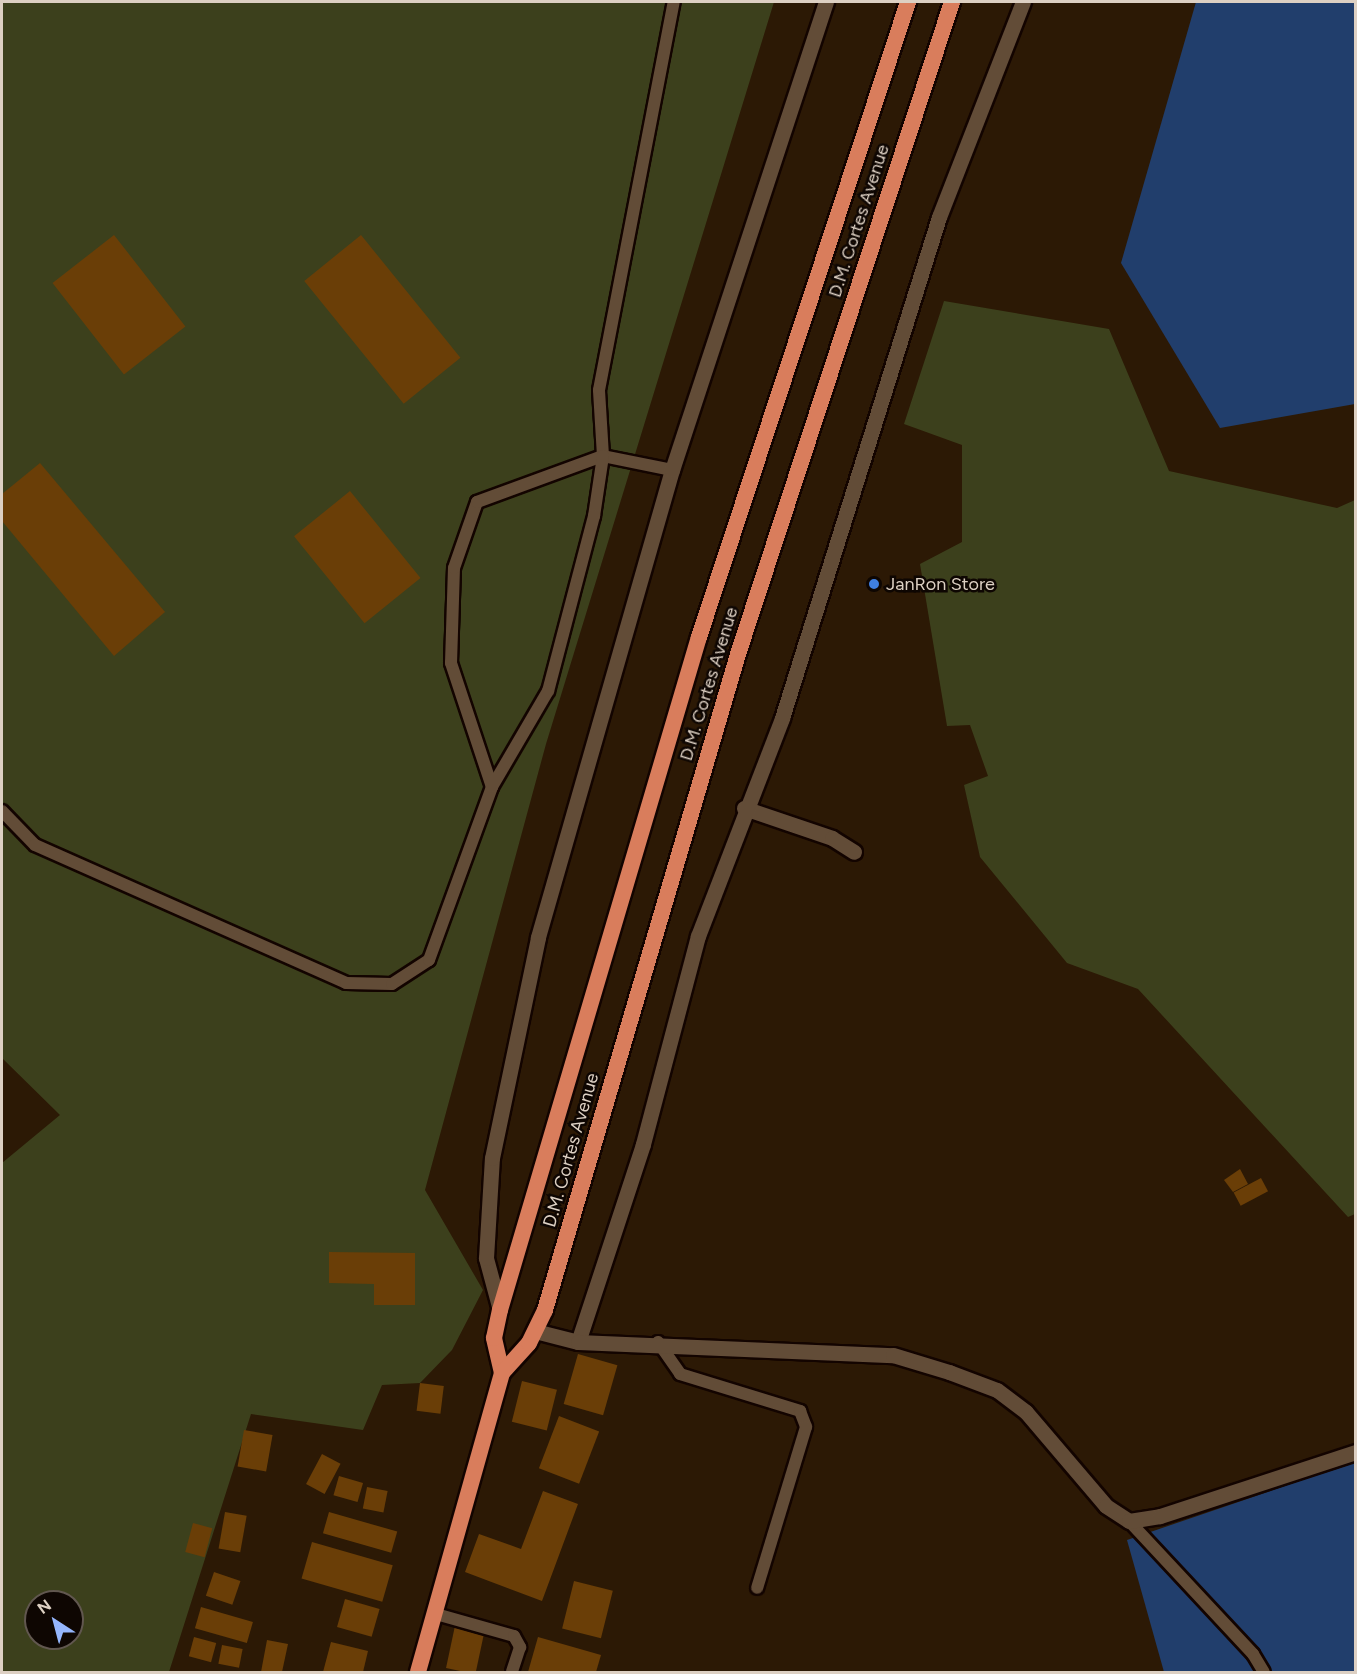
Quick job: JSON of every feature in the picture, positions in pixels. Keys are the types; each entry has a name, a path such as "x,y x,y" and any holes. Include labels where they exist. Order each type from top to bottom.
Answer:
{"highway":[{"name":"D.M. Cortes Avenue","path":"502,1373 494,1338 500,1310 699,637 908,2"},
{"name":"D.M. Cortes Avenue","path":"418,1672 502,1373 535,1330 739,651 952,2"}],"street":[{"path":"500,1310 486,1258 492,1158 538,937 672,470 826,2"},
{"path":"578,1342 643,1144 699,936 744,808 783,718 939,217 1023,2"},
{"path":"744,808 832,838 854,852"},
{"path":"535,1330 578,1342 658,1342 893,1355 997,1390 1026,1412 1106,1506 1128,1521 1160,1516 1356,1452"}],"lane":[{"path":"2,811 46,850 346,983 392,984 429,960 492,787 548,691 594,516 603,456 600,390 674,2"},
{"path":"492,787 451,663 454,568 477,502 603,456 672,470"},
{"path":"658,1342 680,1374 800,1411 806,1427 757,1588"},
{"path":"1128,1521 1253,1654 1264,1672"},
{"path":"436,1614 514,1636 520,1647 513,1672"}],"green space":[{"path":"2,2 774,2 546,744 425,1190 483,1290 452,1350 420,1383 382,1385 363,1430 251,1414 169,1672 2,1672 2,1163 60,1115 2,1058"},
{"path":"944,301 1109,329 1169,471 1337,508 1355,500 1355,1214 1348,1217 1138,989 1067,963 980,857 964,785 988,776 970,725 947,726 920,564 962,542 962,445 904,424"}],"water":[{"path":"1196,2 1355,2 1355,404 1220,428 1121,263"},
{"path":"1355,1462 1355,1672 1164,1672 1127,1540"}],"building":[{"path":"114,235 185,326 124,374 53,283"},
{"path":"361,235 460,358 404,404 304,281"},
{"path":"40,463 165,612 114,656 2,521 2,494"},
{"path":"350,491 420,578 365,623 294,536"},
{"path":"1240,1169 1248,1184 1233,1192 1224,1180"},
{"path":"1261,1178 1268,1191 1241,1206 1234,1193"},
{"path":"329,1252 415,1253 415,1305 374,1305 374,1284 329,1283"},
{"path":"578,1354 617,1365 603,1415 564,1404"},
{"path":"522,1381 557,1390 547,1430 512,1422"},
{"path":"420,1383 444,1386 440,1414 417,1411"},
{"path":"559,1416 599,1431 579,1484 539,1468"},
{"path":"244,1430 273,1435 266,1471 238,1466"},
{"path":"322,1454 341,1464 325,1494 306,1484"},
{"path":"339,1476 363,1483 358,1502 333,1495"},
{"path":"367,1487 388,1491 383,1513 363,1509"},
{"path":"543,1491 578,1504 542,1601 465,1572 479,1534 521,1549"},
{"path":"225,1512 247,1516 240,1552 219,1548"},
{"path":"329,1512 397,1532 391,1553 323,1533"},
{"path":"193,1523 212,1528 205,1557 185,1552"},
{"path":"312,1542 393,1565 382,1602 302,1579"},
{"path":"214,1572 240,1581 232,1605 206,1596"},
{"path":"574,1581 613,1591 601,1638 562,1629"},
{"path":"345,1599 380,1609 372,1637 337,1627"},
{"path":"201,1607 253,1622 247,1643 195,1628"},
{"path":"456,1621 485,1627 476,1672 446,1668"},
{"path":"194,1637 216,1643 211,1662 189,1656"},
{"path":"538,1637 601,1655 596,1672 528,1672"},
{"path":"267,1640 288,1644 282,1672 261,1672"},
{"path":"331,1642 368,1651 363,1672 323,1672"},
{"path":"222,1645 243,1649 239,1668 218,1664"}],"place":[{"name":"JanRon Store","path":"874,584"}]}
